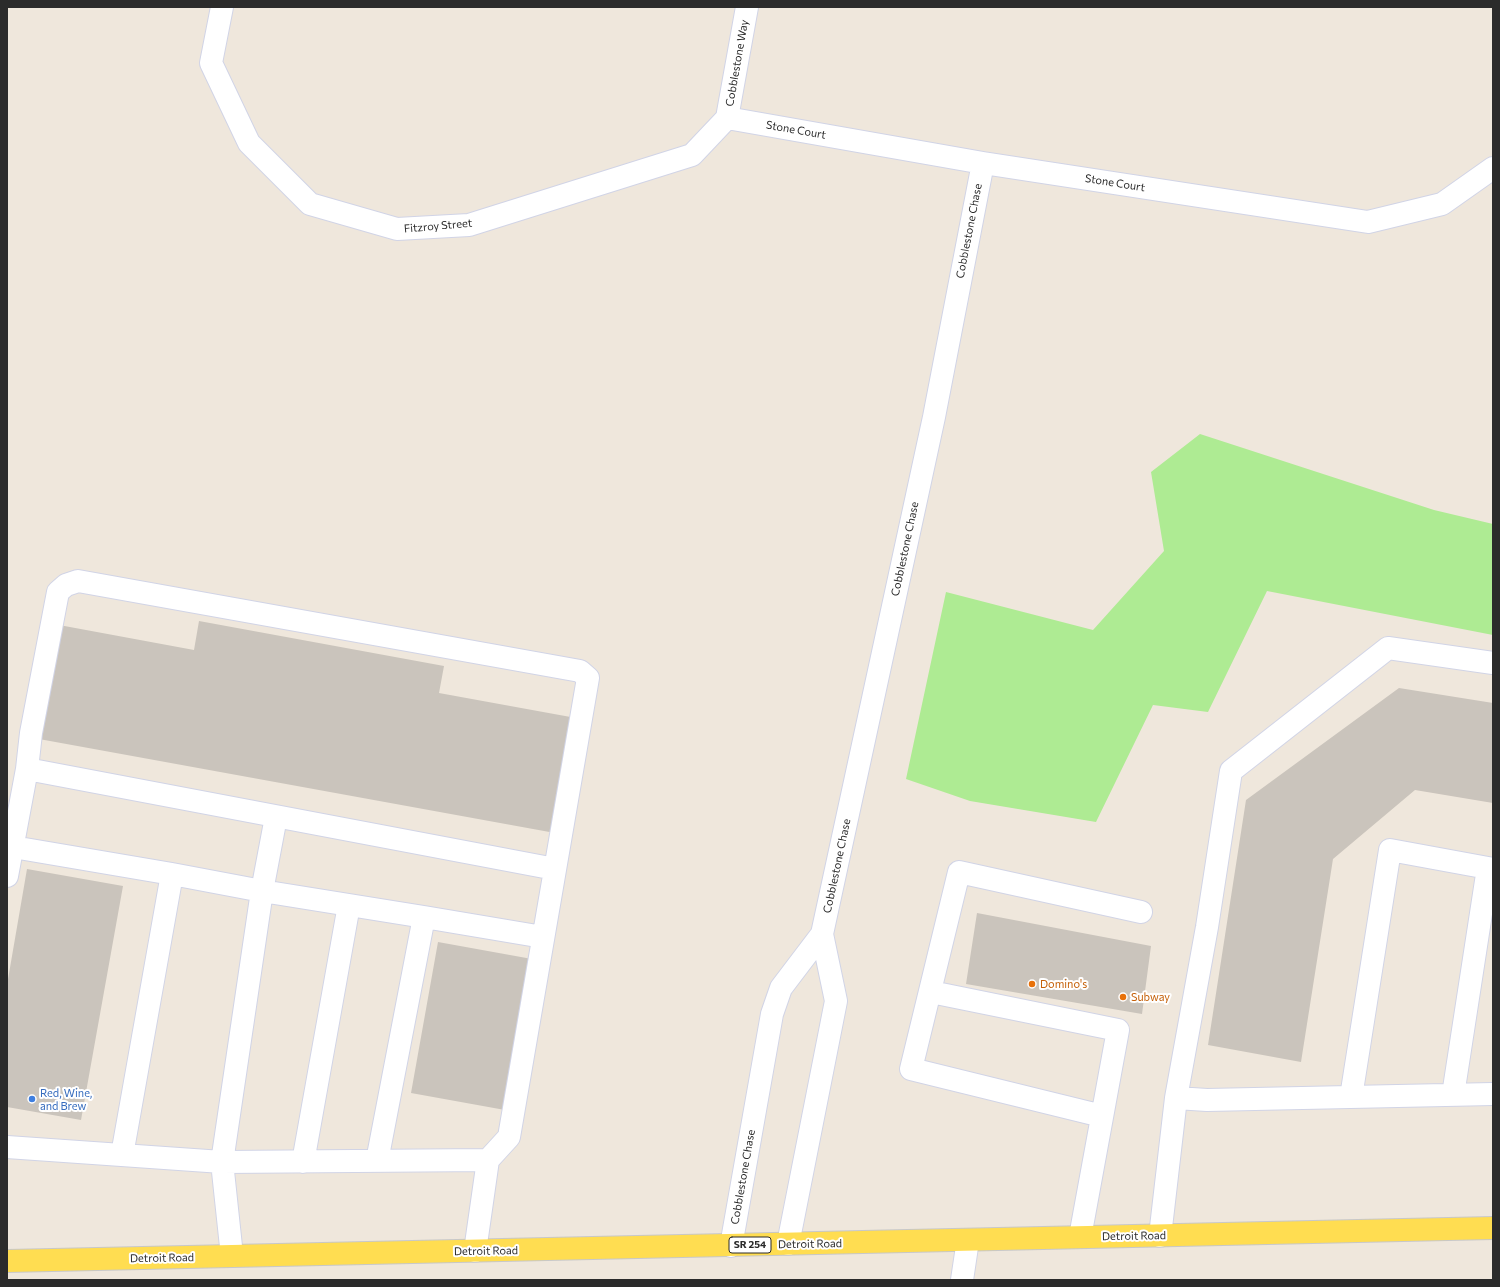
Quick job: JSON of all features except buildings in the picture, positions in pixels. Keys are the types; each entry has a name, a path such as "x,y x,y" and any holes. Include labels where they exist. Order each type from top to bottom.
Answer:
{"main road":[{"name":"Detroit Road","path":"7,1261 1493,1228"}],"street":[{"name":"Fitzroy Street","path":"222,7 211,63 249,143 310,204 397,229 469,225 692,155 727,118"},
{"name":"Cobblestone Way","path":"727,118 747,7"},
{"name":"Stone Court","path":"727,118 982,163 1368,222 1442,204 1493,168"},
{"name":"Cobblestone Chase","path":"788,1244 836,1001 822,934 934,417 982,163"},
{"path":"7,876 27,769 31,733 58,592 66,585 78,581 580,671 588,678 509,1137 488,1160 475,1251"},
{"path":"1160,1236 1176,1098 1207,927 1231,771 1388,648 1493,663"},
{"path":"27,769 554,869"},
{"path":"232,1256 222,1162 262,891 276,817"},
{"path":"13,847 262,891 543,937"},
{"path":"1351,1097 1390,850 1491,869 1453,1095"},
{"path":"1102,1116 911,1069 931,992 959,872 1141,912"},
{"path":"122,1155 172,874"},
{"path":"303,1162 349,905"},
{"path":"377,1161 424,917"},
{"name":"Cobblestone Chase","path":"731,1246 772,1014 781,988 822,934"},
{"path":"931,992 1118,1030 1080,1238"},
{"path":"1176,1098 1207,1100 1493,1094"},
{"path":"7,1147 222,1162 488,1160"},
{"path":"962,1280 968,1240"}],"green space":[{"path":"1200,434 1434,510 1493,524 1493,635 1267,591 1208,712 1153,705 1096,822 970,801 906,779 946,592 1093,630 1164,551 1151,472"}],"place":[{"name":"Domino's","path":"1032,984"},
{"name":"Subway","path":"1123,997"},
{"name":"Red, Wine, and Brew","path":"32,1099"}]}
